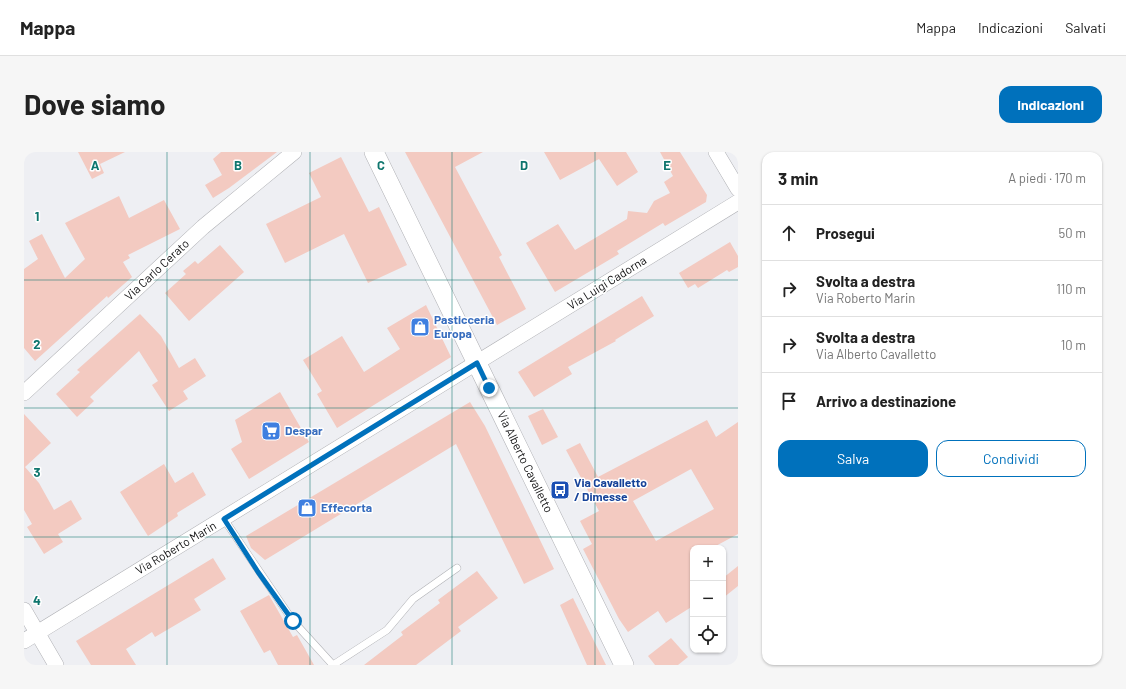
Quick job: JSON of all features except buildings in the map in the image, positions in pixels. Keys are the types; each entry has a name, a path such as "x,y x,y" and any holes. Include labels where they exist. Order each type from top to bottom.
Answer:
{"street":[{"name":"Via Carlo Cerato","path":"24,393 203,227 294,152"},
{"name":"Via Alberto Cavalletto","path":"374,152 624,665"},
{"path":"716,152 738,189"},
{"name":"Via Luigi Cadorna","path":"477,363 738,202"},
{"name":"Via Roberto Marin","path":"24,641 477,363"},
{"path":"24,610 56,665"}],"lane":[{"path":"224,519 258,572 293,621 333,665 386,630 413,599 457,568"}],"place":[{"name":"Pasticceria Europa","path":"420,327"},
{"name":"Despar","path":"271,431"},
{"name":"Via Cavalletto / Dimesse","path":"560,490"},
{"name":"Effecorta","path":"307,508"}],"route":[{"path":"293,621 258,572 224,519 477,363 489,388"}]}
